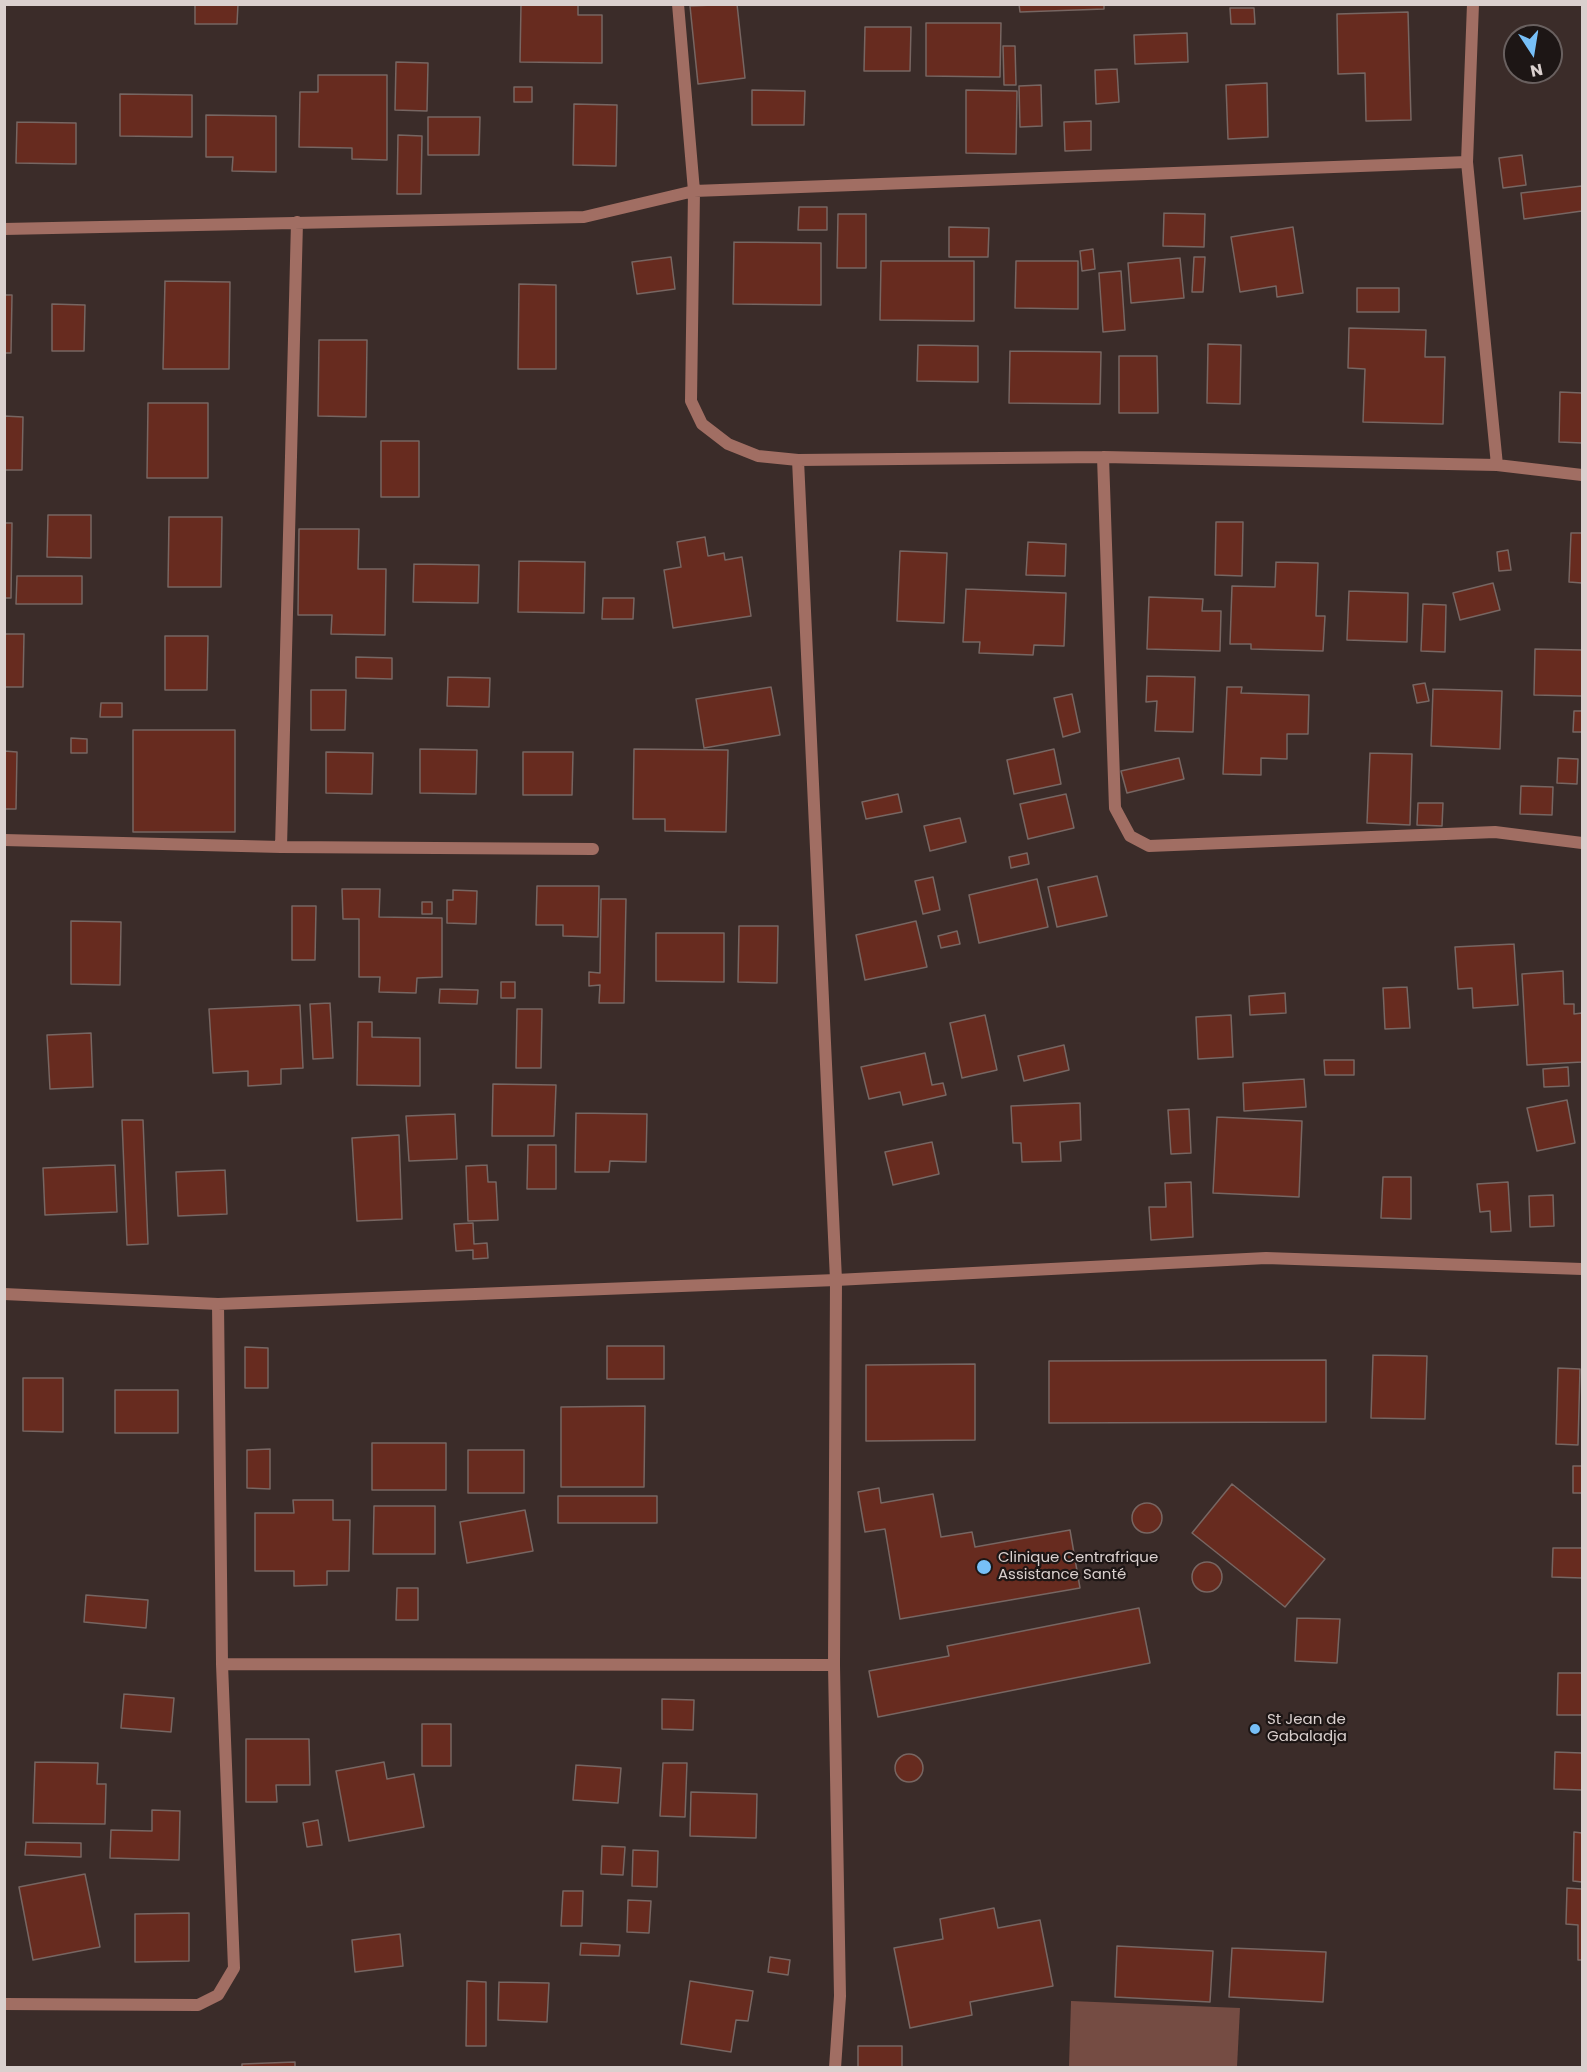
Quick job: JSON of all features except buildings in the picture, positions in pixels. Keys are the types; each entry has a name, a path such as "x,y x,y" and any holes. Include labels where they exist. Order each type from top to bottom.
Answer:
{"street":[{"path":"678,4 694,191 691,401 702,424 728,444 758,456 798,460 1103,457 1497,465 1582,475"},
{"path":"1473,4 1467,162 1497,465"},
{"path":"4,229 584,217 694,191 1467,162"},
{"path":"281,847 297,222"},
{"path":"1103,457 1115,808 1130,836 1149,846 1495,832 1582,843"},
{"path":"798,460 836,1280 834,1665 840,1996 835,2067"},
{"path":"4,840 281,847 593,849"},
{"path":"4,1294 218,1304 836,1280 1266,1258 1582,1269"},
{"path":"4,2004 198,2005 218,1995 234,1968 222,1664 218,1304"},
{"path":"222,1664 834,1665"}],"shaded area":[{"path":"1071,2001 1240,2008 1237,2067 1069,2067"}],"place":[{"name":"Clinique Centrafrique Assistance Santé","path":"984,1567"},
{"name":"St Jean de Gabaladja","path":"1255,1729"}]}
